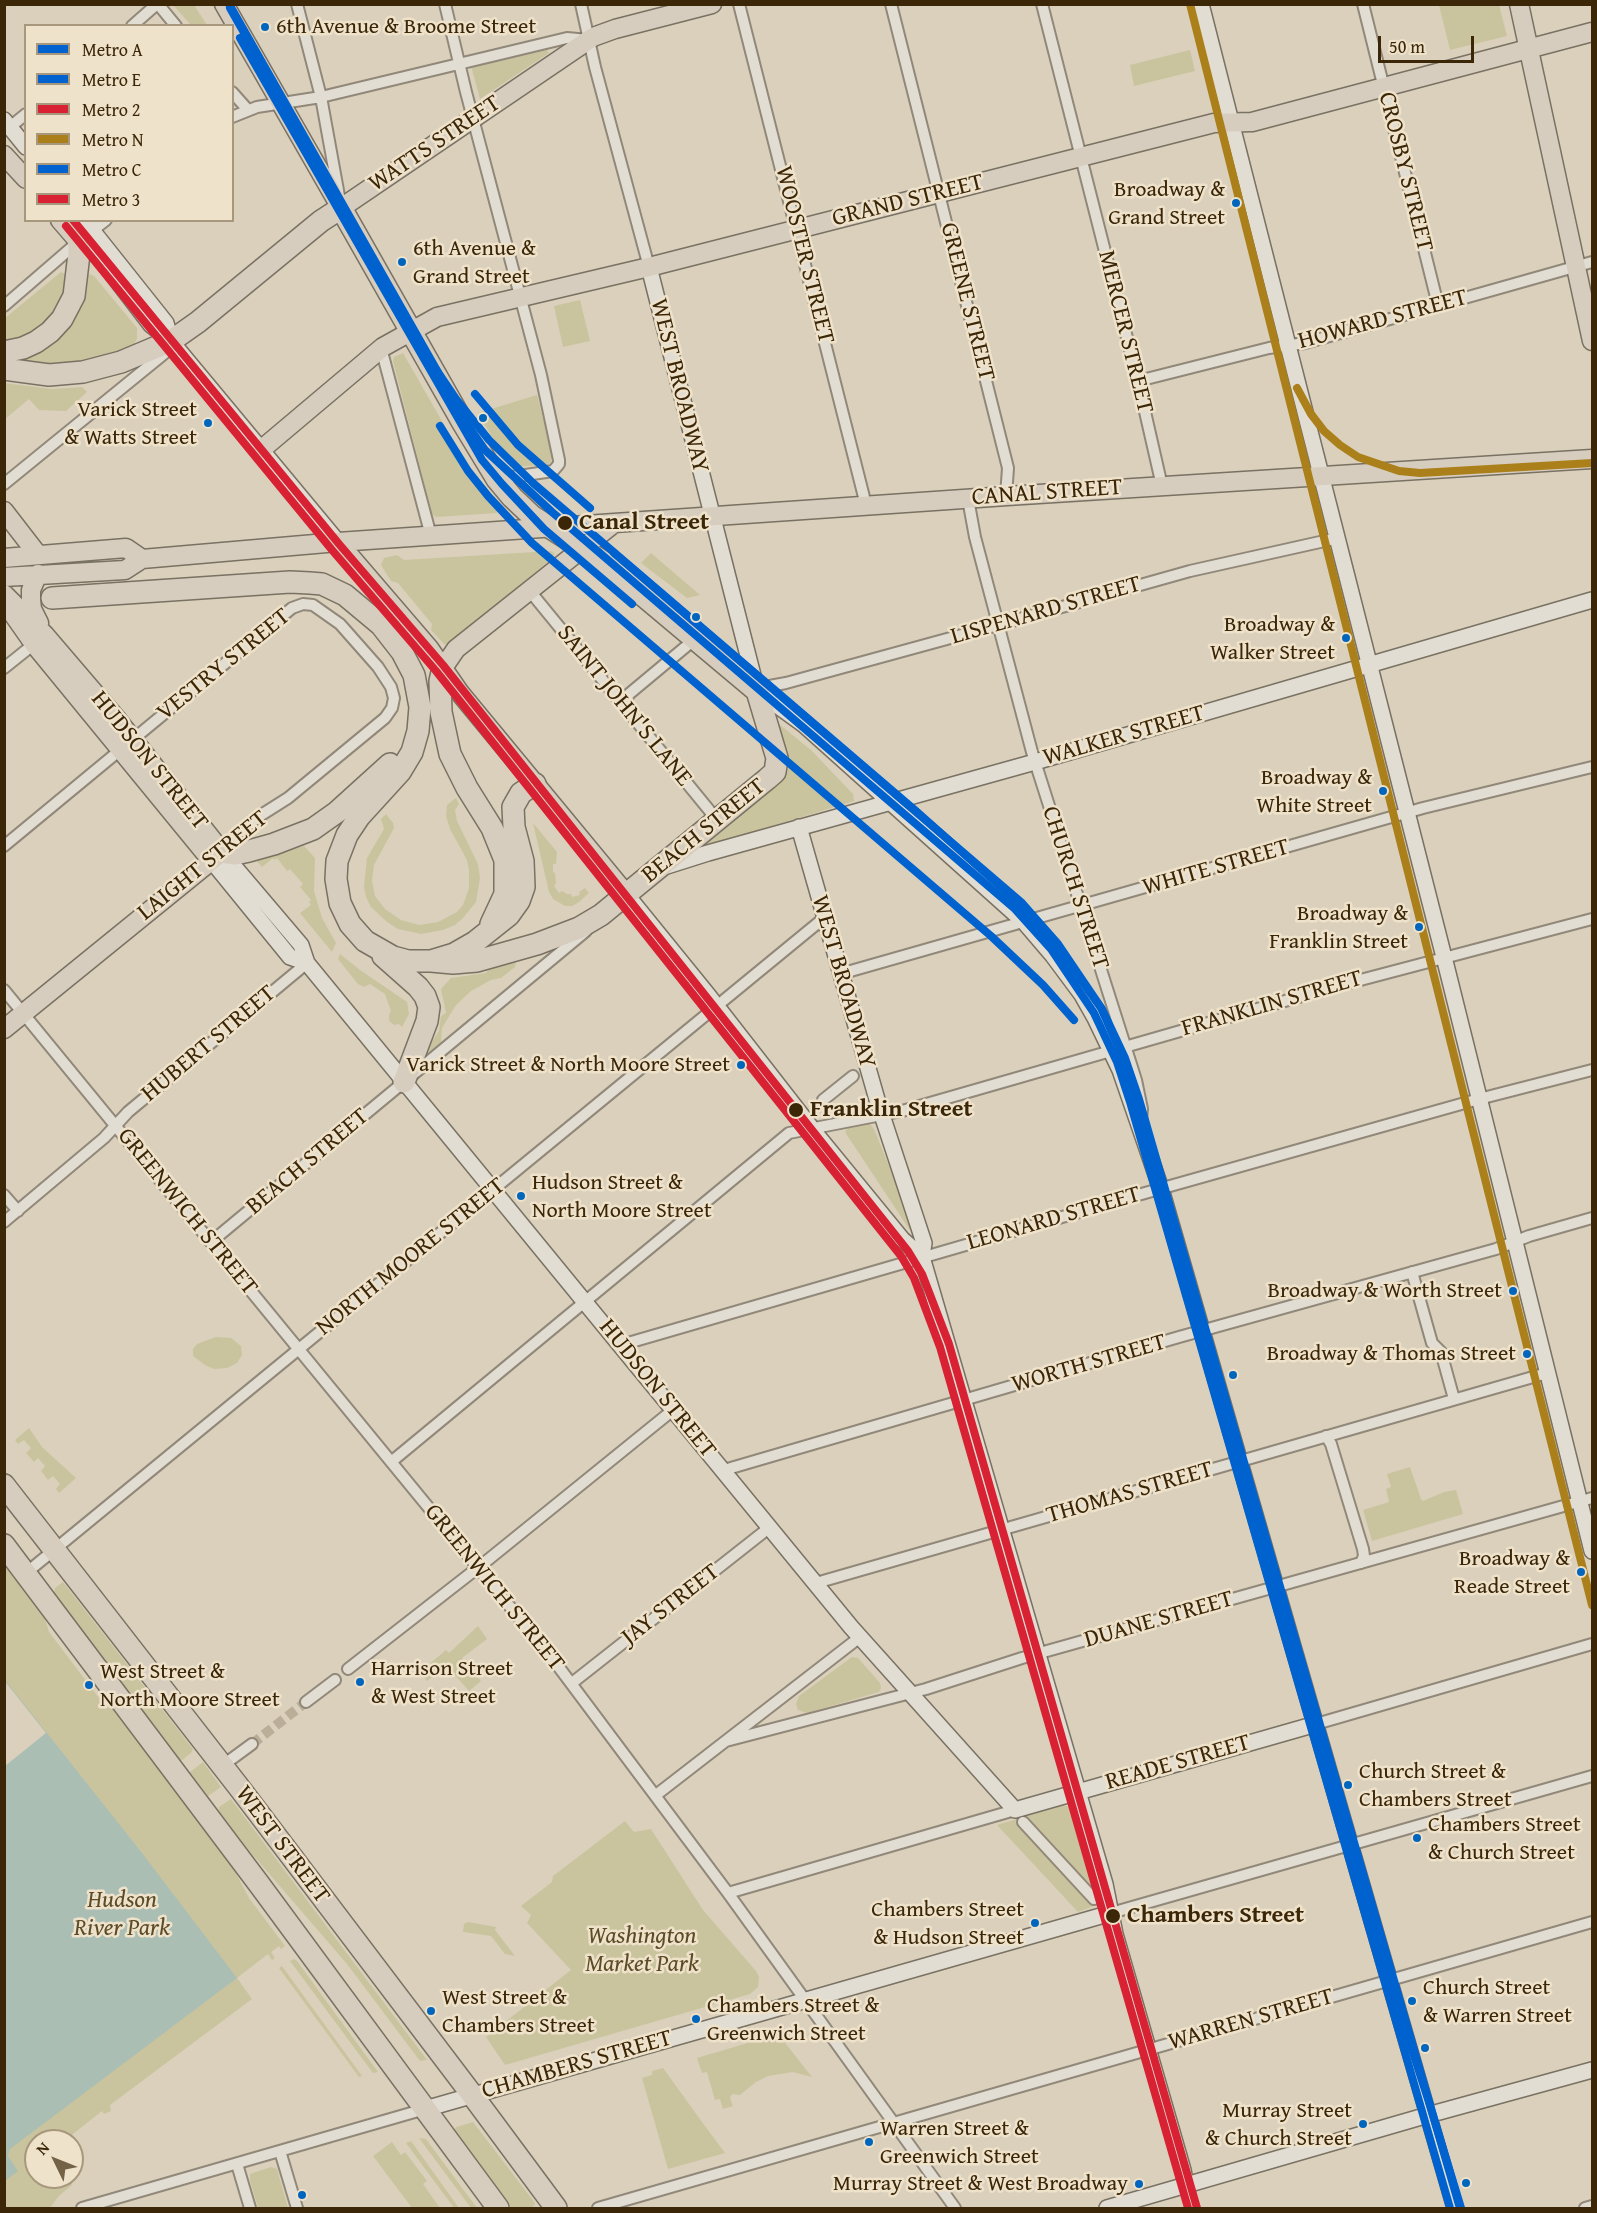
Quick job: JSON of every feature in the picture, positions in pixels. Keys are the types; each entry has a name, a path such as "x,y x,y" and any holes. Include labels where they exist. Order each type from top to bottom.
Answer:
{"highway":[{"path":"341,208 409,331 497,479 518,504 532,516 583,547 611,568 757,691"},
{"name":"WATTS STREET","path":"173,343 321,221 341,208"},
{"path":"4,352 29,346 50,332 62,319 74,296 79,254 85,231"},
{"path":"4,369 49,375 83,372 121,362 173,343"},
{"path":"52,598 290,582 321,584 355,602 381,624 395,642 408,662 417,683 420,719 415,743 406,763 353,826 342,843 337,861 336,879 340,903 350,924 365,941 418,987 428,1001 427,1021 404,1082"},
{"path":"443,668 440,681 441,712 450,754 467,788 492,828 505,860 506,882 502,905 491,925 475,942"},
{"name":"WEST BROADWAY","path":"757,691 777,758 777,768"},
{"path":"217,856 261,848 301,835 322,824 384,770 401,751 420,719"},
{"name":"BEACH STREET","path":"365,941 393,957 408,961 453,963 488,958 563,935 601,915 772,775 777,768"},
{"path":"431,961 454,954 475,942 509,915 522,894 524,869 514,827 513,807 521,793 535,784"},
{"name":"WEST STREET","path":"4,1485 222,1766 556,2208"},
{"name":"WEST STREET","path":"4,1545 260,1884 498,2208"}],"main road":[{"path":"224,4 341,208"},
{"name":"WATTS STREET","path":"341,208 589,40 607,31 712,4"},
{"path":"1201,4 1444,956 1547,1373 1586,1500 1593,1551"},
{"path":"1519,4 1584,264 1593,341"},
{"name":"GRAND STREET","path":"262,448 381,348 437,317 649,267 1214,123 1252,122 1593,32"},
{"path":"7,124 24,145"},
{"path":"4,155 24,177"},
{"path":"65,222 85,231 166,323 173,343 429,648 460,693 717,1006 812,1128 902,1239 922,1257"},
{"name":"WEST BROADWAY","path":"649,267 757,691"},
{"name":"CANAL STREET","path":"4,577 125,570 142,559 338,542 866,505 1593,459"},
{"path":"4,511 38,555"},
{"path":"443,668 454,652 613,524"},
{"name":"CANAL STREET","path":"4,558 126,548 142,559"},
{"path":"38,574 31,590 31,600 40,639"},
{"name":"HUDSON STREET","path":"4,594 217,856 301,945 307,963 860,1637 1019,1816"},
{"name":"WALKER STREET","path":"656,871 690,858 1035,762 1593,600"},
{"name":"HUDSON STREET","path":"4,602 40,639"},
{"path":"757,691 804,725 1024,922 1082,995 1111,1050 1140,1126"},
{"name":"WEST BROADWAY","path":"799,827 882,1115 924,1243 922,1257 1105,1884 1115,1934 1186,2186"},
{"name":"LAIGHT STREET","path":"4,1029 217,856"},
{"name":"CHURCH STREET","path":"1140,1126 1203,1331 1455,2208"},
{"name":"READE STREET","path":"1019,1816 1078,1792 1316,1724"},
{"name":"CHAMBERS STREET","path":"425,2109 1111,1913"},
{"path":"1107,2208 1593,2070"}],"street":[{"path":"134,24 157,4 174,24"},
{"path":"297,4 321,97 341,208"},
{"path":"445,4 559,454 559,464 556,469 549,472 497,479"},
{"name":"WEST BROADWAY","path":"581,4 649,267"},
{"name":"WOOSTER STREET","path":"740,4 866,505"},
{"name":"GREENE STREET","path":"891,4 1008,468 1006,496"},
{"name":"MERCER STREET","path":"1042,4 1082,156 1162,486"},
{"name":"CROSBY STREET","path":"1363,4 1438,305"},
{"path":"234,116 248,110 321,97 567,38 589,40"},
{"path":"234,94 248,110"},
{"path":"7,124 24,115"},
{"path":"4,306 85,231 102,222"},
{"name":"HOWARD STREET","path":"1138,381 1269,348 1305,343 1584,264"},
{"name":"WATTS STREET","path":"4,484 173,343"},
{"path":"381,348 431,536"},
{"name":"CHURCH STREET","path":"968,499 972,526 1035,762 1139,1090 1142,1109 1140,1126"},
{"name":"LISPENARD STREET","path":"757,691 764,687 786,683 1190,571 1338,538"},
{"name":"SAINT JOHN'S LANE","path":"529,590 711,813 712,824"},
{"name":"VESTRY STREET","path":"4,846 298,605 308,604 318,607 355,639 383,673 394,698"},
{"path":"4,668 40,639"},
{"path":"624,705 629,694 695,639"},
{"name":"LAIGHT STREET","path":"217,856 251,822 288,798 385,718 392,708 394,698"},
{"name":"WHITE STREET","path":"840,974 1407,813 1593,767"},
{"name":"BEACH STREET","path":"211,1242 573,943 601,915"},
{"name":"NORTH MOORE STREET","path":"26,1573 824,918"},
{"name":"FRANKLIN STREET","path":"391,1462 784,1136 792,1132 882,1115 1444,956 1593,919"},
{"name":"HUBERT STREET","path":"4,1222 104,1138 128,1112 307,963"},
{"name":"GREENWICH STREET","path":"4,990 572,1683 728,1893 955,2208"},
{"name":"LEONARD STREET","path":"621,1345 1479,1099 1593,1070"},
{"path":"824,1100 853,1076"},
{"path":"4,1195 18,1211"},
{"name":"WORTH STREET","path":"724,1470 1593,1218"},
{"path":"1412,1272 1432,1343 1441,1352 1454,1399"},
{"name":"THOMAS STREET","path":"816,1583 1547,1373"},
{"path":"348,1669 478,1568 673,1410"},
{"path":"1326,1436 1331,1444 1363,1549 1364,1556 1361,1563"},
{"name":"DUANE STREET","path":"726,1741 909,1693 1038,1654 1586,1500"},
{"name":"JAY STREET","path":"572,1683 770,1527"},
{"name":"DUANE STREET","path":"656,1796 860,1637"},
{"name":"READE STREET","path":"1316,1724 1593,1644"},
{"path":"306,1702 335,1680"},
{"path":"222,1766 252,1744"},
{"name":"CHAMBERS STREET","path":"1111,1913 1593,1776"},
{"name":"READE STREET","path":"728,1893 1019,1816"},
{"name":"HUDSON STREET","path":"1019,1816 1094,1899"},
{"name":"WARREN STREET","path":"598,2208 1593,1922"},
{"name":"CHAMBERS STREET","path":"81,2208 425,2109"},
{"path":"280,2151 297,2208"},
{"path":"237,2164 250,2208"},
{"name":"WEST BROADWAY","path":"1186,2186 1192,2208"},
{"path":"1585,2208 1593,2206"}],"green space":[{"path":"173,5 194,5 206,24 190,24"},
{"path":"1439,5 1499,5 1507,36 1450,50"},
{"path":"547,50 549,53 480,99 471,66"},
{"path":"1190,50 1195,71 1134,86 1130,65"},
{"path":"61,272 65,274 67,281 65,296 43,330 5,347 5,318"},
{"path":"89,274 94,276 137,328 137,339 133,346 130,349 74,366 12,365 16,355 29,350"},
{"path":"580,300 590,341 563,347 554,306"},
{"path":"403,353 482,491 489,495 497,508 497,513 436,517 432,514 393,361 394,357"},
{"path":"4,383 52,389 82,387 87,392 66,411 39,410 29,399 5,419"},
{"path":"537,395 552,453 551,462 547,465 511,467 478,413"},
{"path":"551,551 555,554 551,559 452,642 445,645 431,630 432,624 398,583 391,581 381,565 384,558 397,555 404,560"},
{"path":"651,553 700,595 687,598 641,563"},
{"path":"779,724 811,750 853,794 854,801 707,846 706,842 785,775 787,759 777,726"},
{"path":"456,798 459,804 455,810 457,821 478,864 480,878 476,902 455,925 443,930 421,934 398,929 371,907 364,887 367,858 384,829 381,819 386,814 394,828 374,865 372,881 375,896 385,909 401,920 419,925 438,922 457,912 463,905 469,888 467,860 450,829 446,816 447,805"},
{"path":"533,823 557,852 553,872 556,883 554,886 559,893 562,891 571,894 572,897 580,895 579,892 585,888 589,893 572,906 565,906 553,899 549,892"},
{"path":"304,846 315,858 314,891 322,918 336,943 332,952 300,913 311,905 309,902 311,900 300,887 303,884 290,869 287,871 277,858 274,860 273,858 262,867 254,858 258,860"},
{"path":"340,954 407,1002 409,1014 402,1027 389,1021 391,1011 385,994 370,984 364,987 358,984 338,959"},
{"path":"516,961 515,967 501,978 491,980 471,991 456,1005 442,1028 441,1042 429,1052 427,1049 439,1031 441,1016 446,1013 441,989 451,978 486,973 489,969"},
{"path":"867,1124 874,1129 919,1240 917,1241 845,1132 848,1128"},
{"path":"216,1337 231,1338 241,1346 242,1355 237,1363 227,1368 214,1369 193,1356 193,1349 197,1344"},
{"path":"29,1428 42,1447 76,1478 59,1493 56,1489 60,1484 53,1476 48,1480 41,1471 45,1466 38,1458 34,1462 26,1453 31,1448 24,1440 18,1444 15,1440"},
{"path":"1410,1467 1423,1501 1444,1492 1456,1490 1463,1514 1372,1541 1363,1510 1389,1502 1386,1489 1391,1487 1387,1474"},
{"name":"Hudson River Park","path":"5,1562 43,1613 49,1632 99,1698 111,1704 232,1866 249,1898 285,1946 281,1949 279,1946 271,1952 275,1958 272,1960 268,1954 237,1978 252,1999 110,2105 111,2111 104,2114 102,2111 79,2129 24,2129 24,2189 67,2189 50,2208 5,2208"},
{"path":"63,1582 193,1749 181,1761 54,1593 55,1588"},
{"path":"478,1626 487,1639 462,1658 481,1681 469,1691 446,1665 427,1681 420,1672 446,1650 449,1653"},
{"path":"852,1657 858,1658 880,1683 879,1692 807,1713 798,1710 796,1704 799,1696"},
{"path":"203,1762 221,1787 208,1796 190,1772"},
{"path":"231,1799 427,2060 420,2061 347,1964 247,1848 219,1811 219,1807"},
{"path":"1063,1805 1071,1810 1097,1896 1094,1906 1078,1912 997,1825"},
{"name":"Washington Market Park","path":"625,1821 634,1832 651,1829 703,1910 756,1971 759,1977 758,1987 750,1994 505,2065 486,2037 571,1970 527,1923 531,1915 521,1906 552,1882 553,1876"},
{"path":"468,1922 496,1927 495,1930 515,1956 505,1954 491,1936 463,1932 464,1924"},
{"path":"294,1959 378,2072 373,2073 290,1961"},
{"path":"282,1966 362,2076 359,2077 279,1968"},
{"path":"778,2034 812,2077 793,2072 768,2076 740,2095 732,2094 730,2098 733,2106 723,2109 720,2099 715,2100 707,2072 702,2073 697,2058"},
{"path":"663,2068 725,2153 668,2169 642,2078 652,2075 652,2071"},
{"path":"473,2122 535,2203 534,2206 511,2208 454,2131 456,2127"},
{"path":"419,2138 426,2139 477,2208 471,2208"},
{"path":"411,2141 459,2208 454,2208 406,2143"},
{"path":"392,2142 401,2155 405,2152 427,2181 423,2184 440,2208 412,2208 373,2156"},
{"path":"271,2167 277,2169 288,2208 258,2208 250,2174"}],"shaded area":[{"name":"Hudson River Park","path":"5,1680 142,1853 237,1978 37,2129 24,2129 24,2138 10,2149 8,2156 18,2171 5,2181"}],"pier":[{"path":"4,1680 46,1733 5,1766 4,1766"}],"tunnel":[{"path":"252,1744 306,1702"}],"metro line":[{"name":"A","path":"229,4 469,427 485,450 552,512 1015,909 1051,949 1094,1013 1117,1062 1130,1102 1450,2208"},
{"name":"N","path":"1190,4 1592,1605"},
{"name":"E","path":"230,8 431,362 456,399 489,440 533,483 916,811 1020,904 1068,962 1101,1008 1124,1060 1386,1969 1461,2208"},
{"name":"C","path":"240,38 482,460 544,529 632,604"},
{"name":"2","path":"75,222 339,544 443,665 908,1251 922,1274 949,1344 1197,2208"},
{"name":"3","path":"66,226 332,550 436,671 901,1256 914,1278 940,1347 1188,2208"},
{"name":"N","path":"1297,388 1311,414 1324,431 1340,445 1358,457 1399,471 1420,473 1592,463"},
{"name":"C","path":"475,394 518,445 590,508"},
{"name":"E","path":"440,426 468,471 532,543 991,936 1043,985 1074,1020"},
{"name":"C","path":"614,553 1021,902 1058,944 1102,1009 1125,1058 1139,1099 1459,2205"}],"place":[{"name":"6th Avenue & Broome Street","path":"265,27"},
{"name":"Broadway & Grand Street","path":"1236,203"},
{"name":"6th Avenue & Grand Street","path":"402,262"},
{"name":"Varick Street & Watts Street","path":"208,423"},
{"name":"Canal Street","path":"565,523"},
{"name":"Broadway & Walker Street","path":"1346,638"},
{"name":"Broadway & White Street","path":"1383,791"},
{"name":"Broadway & Franklin Street","path":"1419,927"},
{"name":"Varick Street & North Moore Street","path":"741,1065"},
{"name":"Franklin Street","path":"796,1110"},
{"name":"Hudson Street & North Moore Street","path":"521,1196"},
{"name":"Broadway & Worth Street","path":"1513,1291"},
{"name":"Broadway & Thomas Street","path":"1527,1354"},
{"name":"Broadway & Reade Street","path":"1581,1572"},
{"name":"Harrison Street & West Street","path":"360,1682"},
{"name":"West Street & North Moore Street","path":"89,1685"},
{"name":"Church Street & Chambers Street","path":"1348,1785"},
{"name":"Chambers Street & Church Street","path":"1417,1838"},
{"name":"Chambers Street","path":"1113,1916"},
{"name":"Chambers Street & Hudson Street","path":"1035,1923"},
{"name":"Church Street & Warren Street","path":"1412,2001"},
{"name":"West Street & Chambers Street","path":"431,2011"},
{"name":"Chambers Street & Greenwich Street","path":"696,2019"},
{"name":"Murray Street & Church Street","path":"1363,2124"},
{"name":"Warren Street & Greenwich Street","path":"869,2142"},
{"name":"Murray Street & West Broadway","path":"1139,2184"}]}
